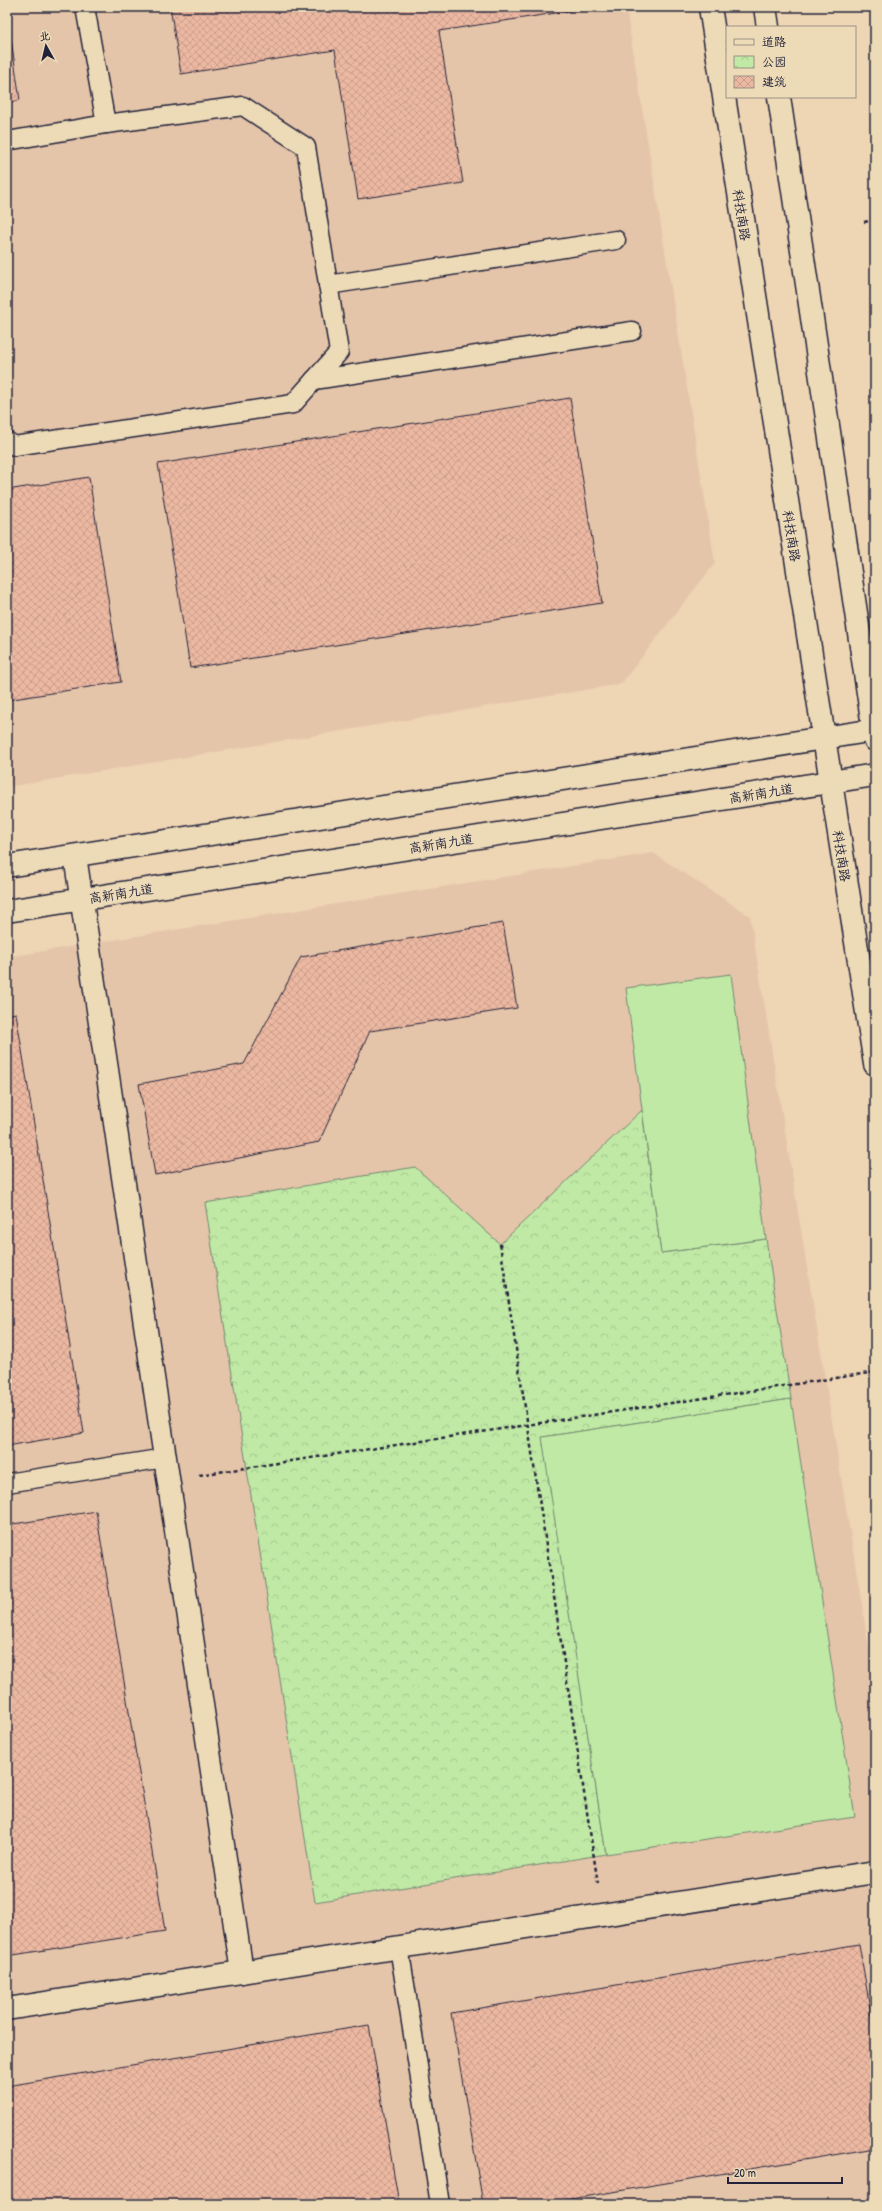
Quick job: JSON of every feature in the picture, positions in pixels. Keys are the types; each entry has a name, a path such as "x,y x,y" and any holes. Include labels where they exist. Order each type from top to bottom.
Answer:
{"street":[{"name":"科技南路","path":"710,7 875,1064"},
{"path":"765,7 768,26"},
{"path":"7,866 823,738 874,734 779,98"},
{"name":"高新南九道","path":"7,911 875,775"},
{"path":"76,856 242,1972"},
{"path":"7,2009 875,1872"}],"lane":[{"path":"85,7 106,124"},
{"path":"7,141 106,124 243,106 306,147 339,352 293,404 14,446 7,441"},
{"path":"328,285 616,240"},
{"path":"314,380 632,331"},
{"path":"7,1483 165,1458"},
{"path":"399,1947 440,2204"}],"path":[{"path":"864,222 875,220"},
{"path":"500,1244 602,1914"},
{"path":"168,1480 875,1372"}],"shaded area":[{"path":"7,7 626,7 715,563 621,684 7,787"},
{"path":"653,853 750,916 875,1686 875,2204 7,2204 7,957"}],"green space":[{"path":"731,974 766,1239 661,1253 626,988"},
{"path":"642,1110 661,1253 766,1239 791,1399 543,1437 606,1854 315,1902 205,1203 415,1167 500,1244"},
{"path":"791,1399 855,1817 606,1854 542,1437"}],"building":[{"path":"170,7 595,7 439,31 463,183 358,199 335,50 181,74"},
{"path":"7,12 20,100 7,103"},
{"path":"570,398 602,603 190,668 158,464"},
{"path":"89,477 121,682 7,700 7,490"},
{"path":"503,923 517,1008 370,1031 319,1142 155,1175 139,1084 244,1064 301,957"},
{"path":"16,1013 84,1433 7,1446 7,1015"},
{"path":"96,1511 165,1931 7,1956 7,1525"},
{"path":"859,1944 875,2037 875,2148 541,2204 483,2204 451,2013"},
{"path":"369,2025 399,2204 7,2204 7,2086"}]}
